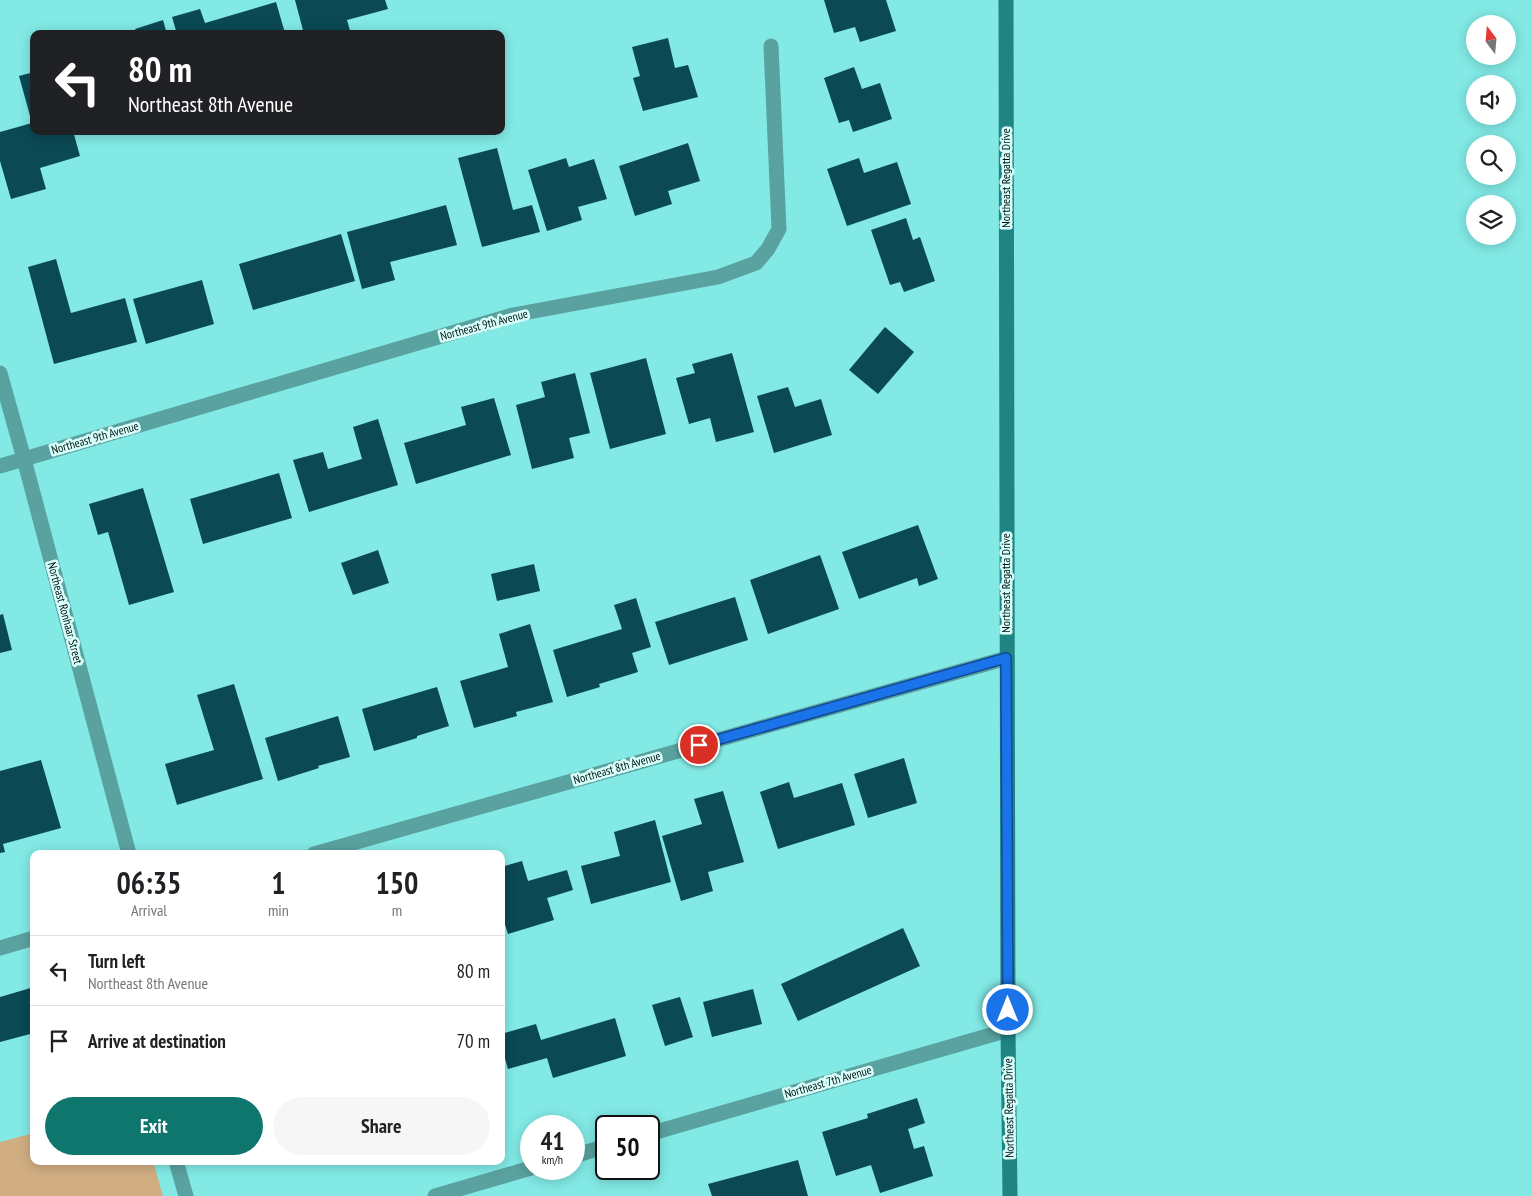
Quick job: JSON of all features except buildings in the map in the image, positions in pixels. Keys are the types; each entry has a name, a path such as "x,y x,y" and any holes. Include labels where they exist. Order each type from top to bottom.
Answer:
{"main road":[{"name":"Northeast Regatta Drive","path":"1006,0 1006,658 1010,1196"}],"street":[{"name":"Northeast 9th Avenue","path":"0,466 513,315 718,277 756,263 768,249 779,229 770,46"},
{"name":"Northeast Ronhaar Street","path":"0,373 128,850"},
{"name":"Northeast 8th Avenue","path":"328,850 1006,658"},
{"path":"0,948 30,939"},
{"name":"Northeast 7th Avenue","path":"660,1131 1008,1030"},
{"path":"177,1165 186,1196"},
{"path":"435,1196 520,1171"}],"shaded area":[{"path":"30,1134 30,1165 154,1165 163,1196 0,1196 0,1142"}],"route":[{"path":"699,745 1006,658 1008,1010"}]}
